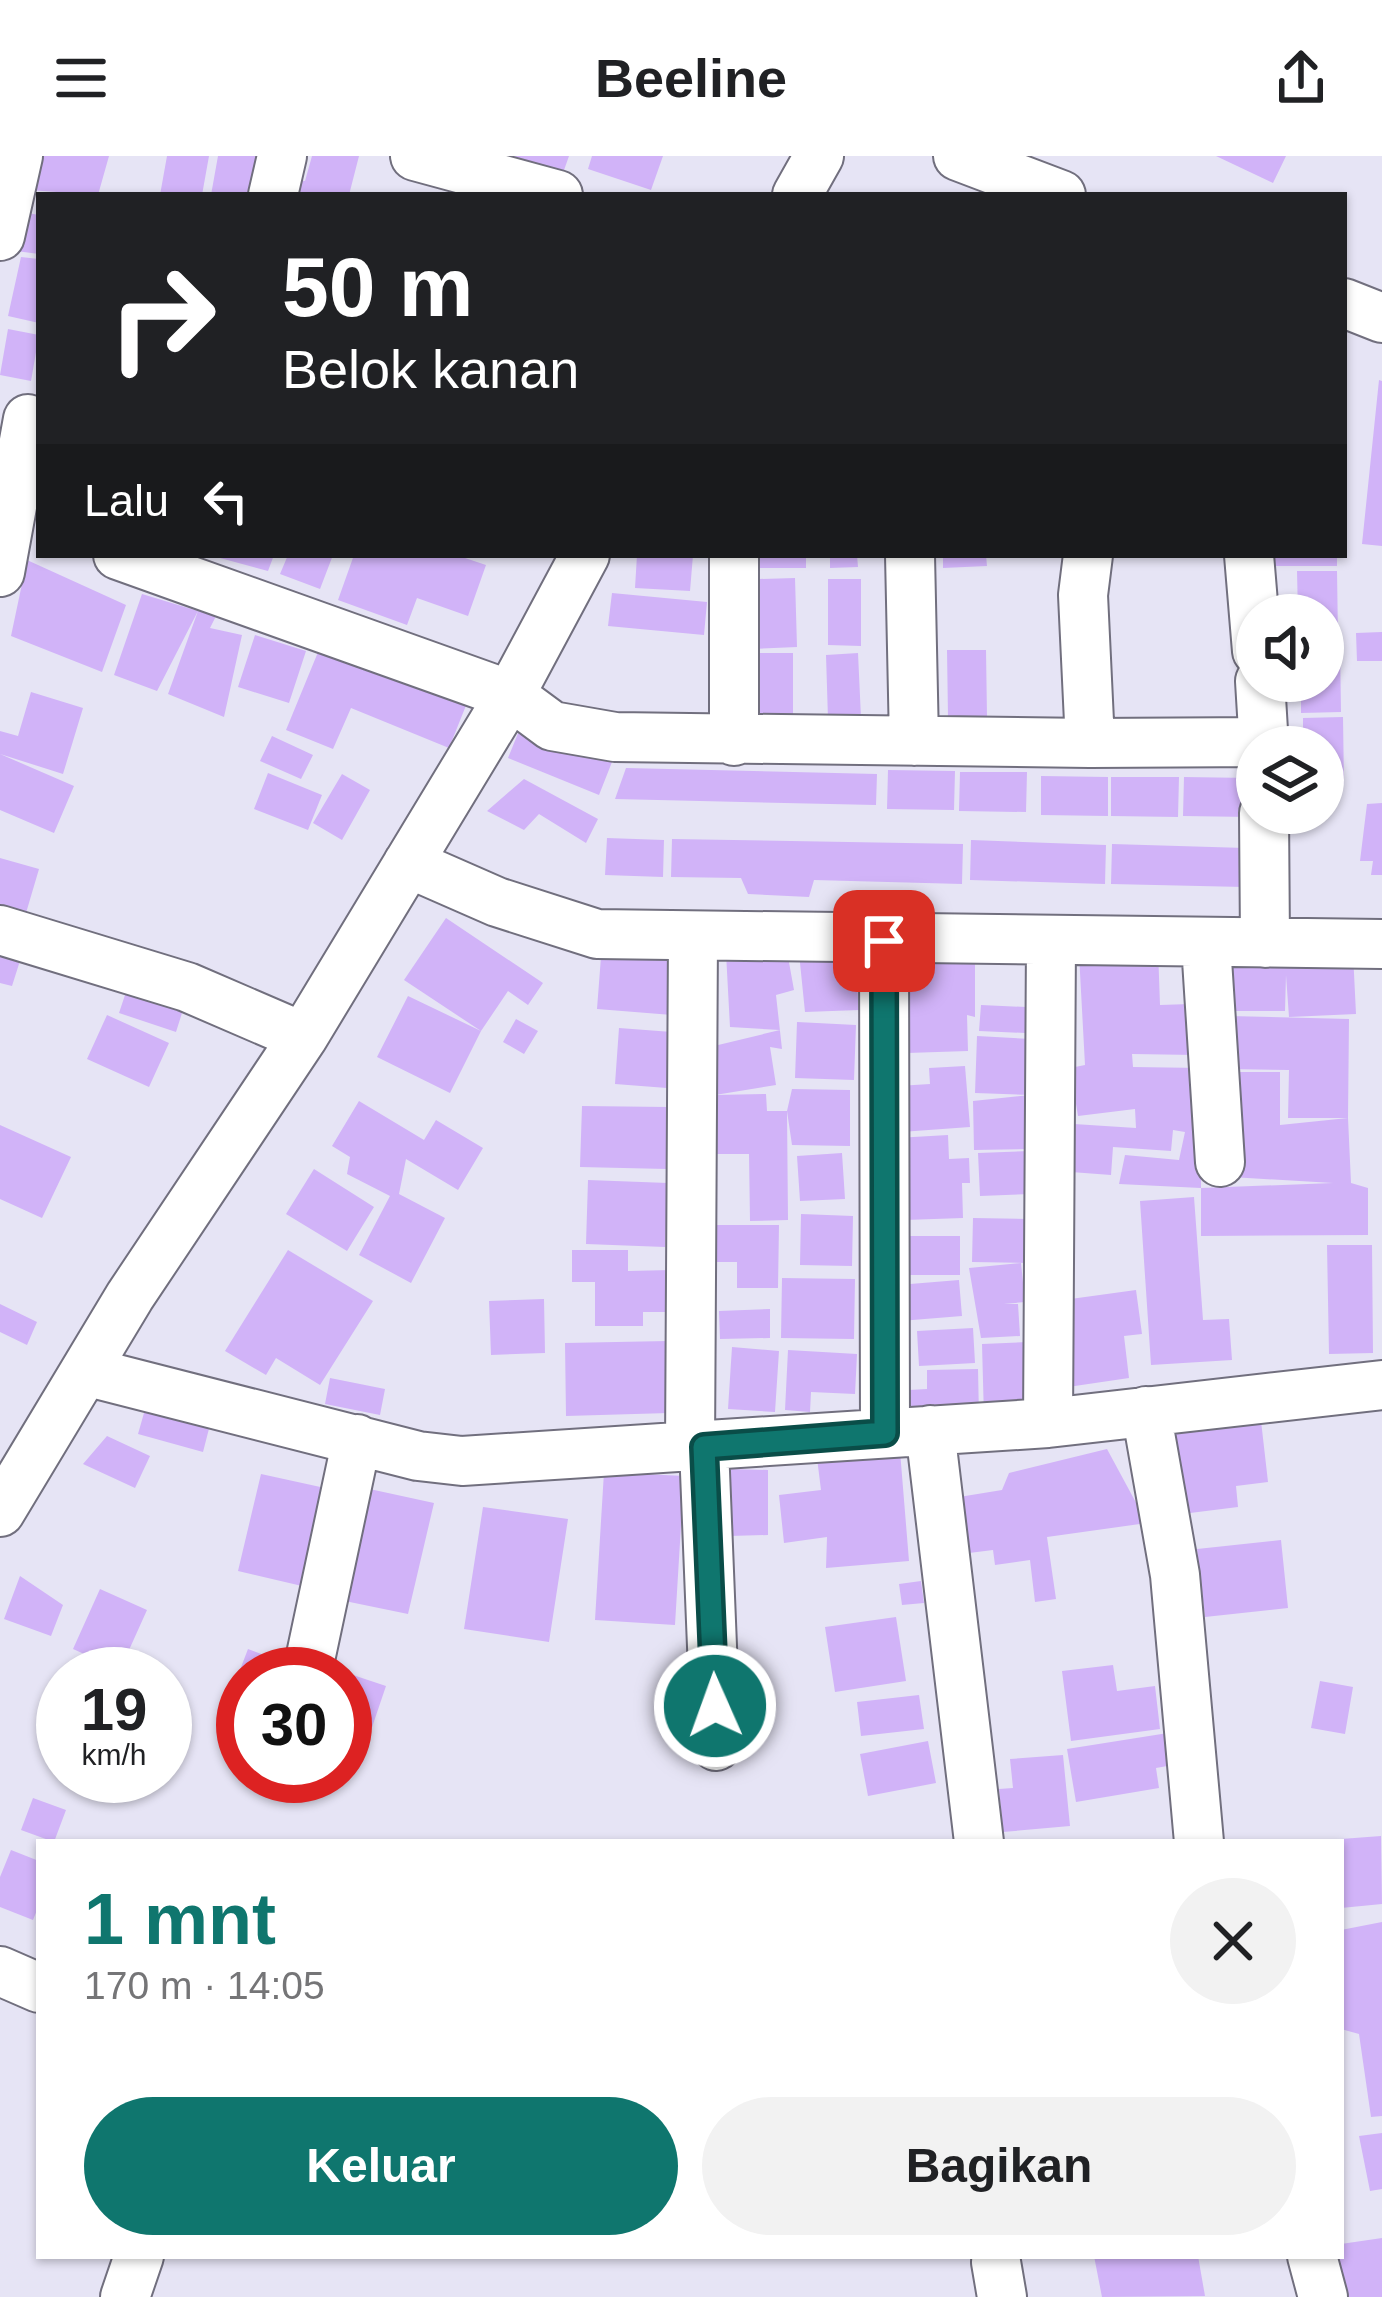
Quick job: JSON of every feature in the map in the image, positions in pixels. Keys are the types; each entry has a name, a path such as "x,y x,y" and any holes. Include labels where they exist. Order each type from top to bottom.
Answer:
{"street":[{"path":"0,236 18,156"},
{"path":"275,192 282,156"},
{"path":"415,156 547,192"},
{"path":"799,192 819,156"},
{"path":"958,156 1052,192"},
{"path":"1347,304 1382,318"},
{"path":"0,572 24,521 22,417"},
{"path":"126,558 510,695 564,731 734,741 1236,745"},
{"path":"0,1511 85,1371 303,1037 510,695 584,558"},
{"path":"734,558 734,741"},
{"path":"910,558 914,741"},
{"path":"1088,558 1083,595 1090,743"},
{"path":"1249,558 1252,594"},
{"path":"1264,834 1265,943"},
{"path":"408,863 497,902 598,934 1382,944"},
{"path":"0,930 187,987 303,1037"},
{"path":"693,936 697,1448 716,1746"},
{"path":"884,941 908,1432 978,1839"},
{"path":"1048,1423 1051,942"},
{"path":"1206,944 1220,1162"},
{"path":"85,1371 462,1461 1048,1423 1382,1385"},
{"path":"1146,1412 1175,1575 1199,1839"},
{"path":"313,1647 357,1439"},
{"path":"0,1971 36,1987"},
{"path":"125,2297 138,2259"},
{"path":"1313,2259 1323,2297"}],"building":[{"path":"39,156 109,156 99,192 29,190"},
{"path":"167,156 209,156 203,192 161,192"},
{"path":"218,156 265,156 259,192 212,192"},
{"path":"312,156 359,156 350,192 286,192 289,178 305,181"},
{"path":"513,156 569,156 563,173"},
{"path":"592,156 663,156 651,190 588,169"},
{"path":"1216,156 1286,156 1273,183"},
{"path":"22,212 36,214 36,254 16,251"},
{"path":"21,257 36,259 36,322 8,316"},
{"path":"8,329 36,334 31,381 0,375"},
{"path":"1382,381 1382,546 1362,544"},
{"path":"220,558 273,558 268,571"},
{"path":"287,558 332,558 320,589 280,574"},
{"path":"353,558 465,558 486,565 468,616 417,598 407,625 338,600"},
{"path":"637,558 693,558 690,591 635,588"},
{"path":"750,558 806,558 806,568 750,568"},
{"path":"830,558 857,558 858,567 830,568"},
{"path":"943,558 986,558 987,566 943,568"},
{"path":"1270,558 1337,558 1337,566 1270,566"},
{"path":"27,560 126,605 102,672 11,636"},
{"path":"1297,571 1337,571 1337,594 1298,594"},
{"path":"795,578 797,647 751,649 741,613 760,612 759,579"},
{"path":"828,579 861,579 861,646 828,645"},
{"path":"612,593 707,602 704,635 608,626"},
{"path":"142,594 198,611 157,691 114,675"},
{"path":"198,611 216,616 210,628 242,635 224,717 168,694"},
{"path":"1382,632 1382,661 1357,661 1356,633"},
{"path":"255,635 306,651 289,703 238,687"},
{"path":"323,640 469,698 449,748 351,708 333,749 286,730"},
{"path":"947,650 986,650 987,717 948,717"},
{"path":"759,653 793,653 793,716 760,716"},
{"path":"858,653 861,718 828,719 826,655"},
{"path":"31,692 83,708 63,774 0,754 0,731 18,736"},
{"path":"1301,702 1341,702 1341,712 1301,713"},
{"path":"1343,717 1343,726 1303,726 1303,718"},
{"path":"521,726 612,762 599,795 508,758"},
{"path":"272,736 313,755 301,779 260,761"},
{"path":"0,754 74,786 54,833 0,810"},
{"path":"626,768 877,774 876,805 615,799"},
{"path":"888,770 955,771 954,810 887,809"},
{"path":"960,772 1027,772 1026,812 959,811"},
{"path":"268,773 322,795 308,830 254,809"},
{"path":"342,774 370,790 342,840 313,823"},
{"path":"1041,776 1108,777 1108,816 1041,815"},
{"path":"1111,777 1179,777 1178,817 1111,816"},
{"path":"1184,777 1236,778 1236,817 1183,816"},
{"path":"524,779 598,819 586,843 539,814 524,830 487,811"},
{"path":"1382,803 1382,875 1371,875 1373,861 1360,861 1367,804"},
{"path":"607,838 664,840 663,877 605,875"},
{"path":"672,839 963,844 962,884 814,880 809,897 748,894 741,878 671,877"},
{"path":"971,840 1106,845 1105,884 970,880"},
{"path":"1112,844 1245,848 1244,887 1111,884"},
{"path":"0,858 39,869 26,913 0,906"},
{"path":"446,918 543,983 528,1005 508,991 481,1031 404,980"},
{"path":"0,937 25,945 12,986 0,983"},
{"path":"602,944 677,949 672,1015 597,1009"},
{"path":"786,946 794,990 776,995 780,1030 730,1027 726,953"},
{"path":"854,948 859,1010 805,1012 799,953"},
{"path":"911,949 975,950 975,1017 967,1015 968,1051 907,1053"},
{"path":"1158,949 1160,1005 1190,1004 1196,1055 1132,1054 1133,1067 1202,1068 1201,1188 1119,1184 1125,1155 1179,1160 1185,1132 1173,1130 1171,1151 1113,1147 1111,1175 1071,1172 1074,1124 1136,1128 1135,1109 1078,1116 1070,1068 1085,1065 1079,954"},
{"path":"1353,953 1356,1014 1289,1017 1286,975 1285,1011 1225,1011 1226,958"},
{"path":"132,974 188,994 176,1032 119,1013"},
{"path":"408,996 481,1031 450,1093 377,1057"},
{"path":"981,1005 1026,1007 1025,1033 979,1031"},
{"path":"107,1015 169,1043 149,1087 87,1059"},
{"path":"1229,1016 1349,1019 1348,1118 1288,1118 1289,1070 1227,1069"},
{"path":"516,1019 538,1031 524,1054 503,1042"},
{"path":"797,1022 856,1025 854,1080 795,1078"},
{"path":"619,1028 672,1032 667,1088 615,1084"},
{"path":"780,1030 782,1049 770,1047 776,1085 715,1095 766,1094 767,1111 787,1111 788,1220 750,1221 749,1154 716,1154 714,1046"},
{"path":"977,1036 1032,1039 1034,1149 974,1150 973,1101 1030,1095 975,1093"},
{"path":"965,1066 970,1127 901,1132 898,1086 930,1084 929,1068"},
{"path":"1230,1072 1280,1072 1280,1125 1348,1118 1351,1183 1368,1188 1368,1235 1201,1236 1201,1188 1333,1183 1231,1177"},
{"path":"792,1089 850,1090 850,1146 792,1145 787,1111"},
{"path":"359,1101 424,1140 436,1120 483,1148 458,1190 406,1159 399,1194 445,1218 411,1283 359,1255 390,1196 347,1174 350,1157 332,1146"},
{"path":"582,1106 668,1107 667,1169 580,1167"},
{"path":"0,1125 71,1157 42,1218 0,1199"},
{"path":"948,1135 949,1159 969,1158 970,1183 962,1183 963,1218 905,1220 896,1138"},
{"path":"1030,1151 1032,1194 980,1196 978,1153"},
{"path":"842,1153 845,1199 800,1201 797,1156"},
{"path":"314,1169 374,1207 347,1251 286,1214"},
{"path":"588,1180 668,1183 665,1247 586,1244"},
{"path":"1194,1197 1203,1320 1229,1319 1232,1360 1151,1365 1140,1201"},
{"path":"801,1214 853,1216 852,1266 800,1265"},
{"path":"973,1218 1028,1219 1027,1263 972,1262"},
{"path":"717,1225 779,1225 778,1288 737,1288 737,1262 717,1262"},
{"path":"901,1236 960,1236 960,1275 900,1275"},
{"path":"1327,1245 1372,1245 1373,1353 1329,1354"},
{"path":"288,1250 373,1301 320,1385 276,1358 266,1375 225,1351"},
{"path":"572,1250 628,1250 628,1271 671,1270 671,1312 643,1312 643,1326 595,1326 595,1282 572,1282"},
{"path":"1021,1263 1025,1302 1004,1304 1018,1304 1020,1336 981,1338 969,1268"},
{"path":"782,1278 855,1279 854,1339 781,1338"},
{"path":"959,1280 962,1316 900,1321 898,1285"},
{"path":"1136,1290 1142,1334 1124,1336 1129,1378 1068,1387 1056,1301"},
{"path":"544,1299 545,1353 491,1355 489,1301"},
{"path":"0,1304 37,1322 27,1345 0,1332"},
{"path":"770,1309 770,1338 720,1339 719,1311"},
{"path":"973,1328 975,1363 919,1366 917,1331"},
{"path":"668,1341 669,1413 566,1416 565,1343"},
{"path":"1028,1342 1030,1416 984,1418 982,1344"},
{"path":"732,1347 779,1351 775,1412 728,1409"},
{"path":"788,1350 857,1354 855,1394 811,1392 810,1412 785,1410"},
{"path":"978,1369 979,1417 909,1419 909,1390 927,1389 927,1370"},
{"path":"330,1378 385,1389 380,1415 325,1404"},
{"path":"148,1399 212,1417 203,1452 138,1434"},
{"path":"1260,1412 1268,1482 1236,1486 1238,1507 1174,1515 1163,1424"},
{"path":"107,1436 150,1456 135,1488 83,1464"},
{"path":"1107,1449 1147,1523 1047,1537 1056,1599 1035,1602 1030,1560 995,1565 993,1550 961,1554 953,1498 1002,1490 1009,1473"},
{"path":"900,1451 909,1561 826,1568 827,1537 784,1543 779,1495 821,1490 817,1458"},
{"path":"729,1469 768,1470 768,1535 729,1536"},
{"path":"604,1472 684,1476 675,1625 595,1620"},
{"path":"261,1474 325,1488 302,1586 238,1571"},
{"path":"365,1488 434,1503 408,1614 340,1600"},
{"path":"483,1507 568,1519 549,1642 464,1629"},
{"path":"1281,1540 1288,1608 1205,1617 1197,1549"},
{"path":"20,1576 63,1605 51,1636 4,1619"},
{"path":"921,1581 924,1603 902,1605 899,1584"},
{"path":"100,1589 147,1610 130,1647 74,1647"},
{"path":"896,1617 906,1681 835,1692 825,1627"},
{"path":"1113,1665 1117,1691 1155,1686 1160,1729 1071,1741 1062,1671"},
{"path":"372,1681 386,1686 372,1727"},
{"path":"1320,1681 1353,1687 1345,1734 1311,1728"},
{"path":"919,1695 924,1729 861,1736 857,1702"},
{"path":"1168,1733 1173,1765 1156,1768 1159,1788 1076,1802 1067,1749"},
{"path":"928,1741 936,1783 868,1796 860,1754"},
{"path":"1063,1755 1070,1826 1003,1832 999,1789 1013,1788 1010,1759"},
{"path":"33,1798 36,1803 66,1810 55,1839 21,1830"},
{"path":"1381,1836 1382,1904 1344,1908 1341,1839"},
{"path":"11,1850 36,1860 33,1920 0,1907 0,1877"},
{"path":"1382,1922 1382,2116 1371,2117 1359,2034 1344,2030 1344,1929"},
{"path":"1382,2133 1382,2189 1370,2191 1359,2136"},
{"path":"1382,2238 1382,2297 1340,2297 1334,2259 1344,2259 1344,2244"},
{"path":"1095,2259 1199,2259 1205,2296 1102,2297"}],"route":[{"path":"715,1706 704,1447 885,1433 884,941"}]}
